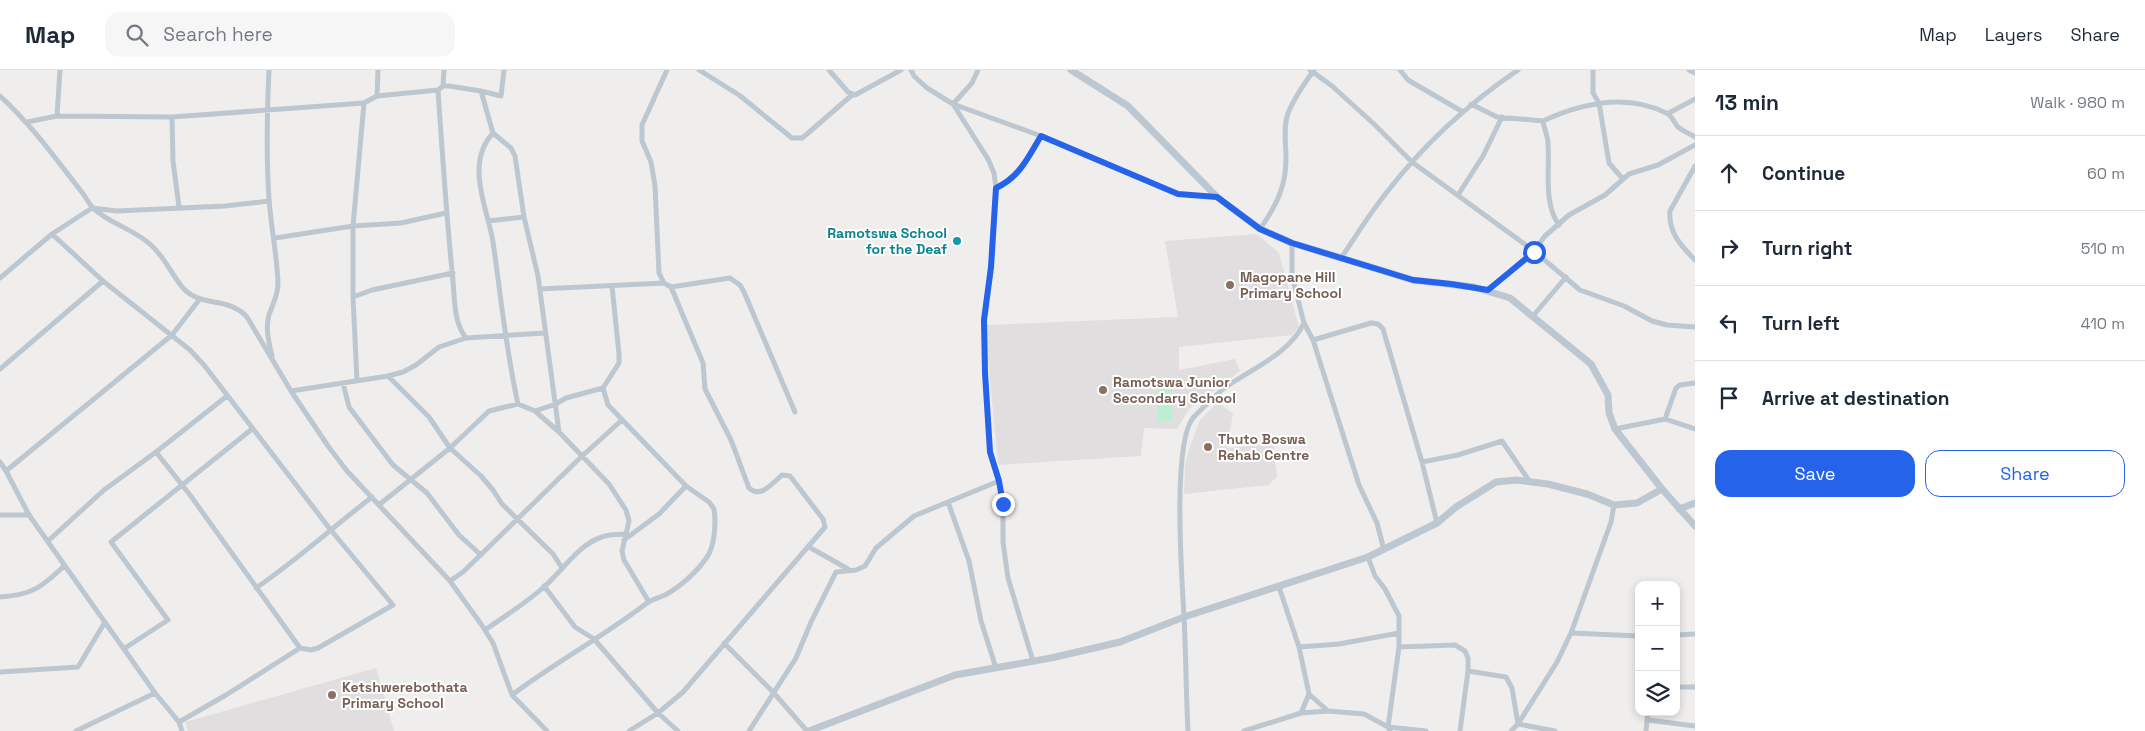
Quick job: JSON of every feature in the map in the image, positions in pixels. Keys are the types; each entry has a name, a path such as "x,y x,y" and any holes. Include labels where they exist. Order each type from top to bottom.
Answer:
{"street":[{"path":"57,116 60,70"},
{"path":"269,70 267,110 269,201 275,238 278,292 269,316 267,328 273,362"},
{"path":"377,96 378,70"},
{"path":"444,70 440,88 446,213 456,306 462,332 466,338"},
{"path":"27,122 57,116 172,117 364,103 377,96 440,88 501,96 504,70"},
{"path":"664,283 659,273 655,186 651,162 641,132 642,125 666,70"},
{"path":"698,70 739,95 792,138 798,139 807,134 852,95 857,95 901,70"},
{"path":"829,70 852,95"},
{"path":"911,70 914,76 927,88 953,104 1041,136 1178,194 1217,197"},
{"path":"953,104 972,83 978,70"},
{"path":"1071,70 1128,106 1217,197 1260,229 1292,243 1413,280 1488,290 1510,298 1591,364 1608,395 1609,413 1615,429 1662,489 1695,526"},
{"path":"1400,70 1408,80 1463,112"},
{"path":"1341,258 1386,193 1412,162 1471,104 1518,70"},
{"path":"1593,70 1593,93 1599,104 1609,164 1622,178"},
{"path":"1688,70 1695,73"},
{"path":"1260,229 1277,205 1282,192 1286,169 1285,135 1288,114 1312,71 1374,124 1412,162 1534,252 1580,290 1624,306 1652,321 1667,325 1695,327"},
{"path":"481,92 493,133 511,148 515,156 524,217 540,289 559,432"},
{"path":"0,96 27,122 92,208 133,231 152,246 183,288 199,300 232,305 241,310 258,334 291,391 347,471 380,504 450,581 493,643 512,695 546,731"},
{"path":"1669,113 1695,100"},
{"path":"1471,104 1502,118 1518,117 1527,120 1543,121 1567,110 1628,101 1669,113 1678,127 1695,137"},
{"path":"357,381 352,297 353,226 364,103"},
{"path":"953,104 988,159 994,173 996,188 991,267 984,320 990,452 999,481 1003,504 1003,542 1008,578 1033,661"},
{"path":"172,117 173,161 178,207"},
{"path":"1458,195 1483,156 1502,118"},
{"path":"1543,121 1549,145 1548,181 1550,200 1555,219 1559,225"},
{"path":"493,133 482,151 479,170 481,192 488,221 505,335 518,404"},
{"path":"996,188 1007,183 1020,171 1041,136"},
{"path":"1488,290 1534,252 1545,236 1569,215 1605,195 1622,178 1658,165 1695,145"},
{"path":"1695,166 1670,211 1670,226 1676,237 1695,260"},
{"path":"0,278 52,234 92,208 117,211 225,206 269,201"},
{"path":"275,238 353,226 401,223 446,213"},
{"path":"488,221 524,217"},
{"path":"52,234 102,281 172,335 204,365 330,529 393,605 318,648 311,650 300,648 179,722"},
{"path":"1292,243 1292,276 1304,323 1313,340 1359,485 1377,523 1384,550"},
{"path":"352,297 372,290 453,273"},
{"path":"671,287 730,278 740,285 795,412"},
{"path":"1532,316 1566,278"},
{"path":"0,370 102,281"},
{"path":"540,289 664,283 671,287 703,363 705,389 734,446 749,488 755,492 762,492 782,475 790,476 825,524 824,530 683,692 658,713 629,731"},
{"path":"535,411 556,404 566,398 603,388 619,364 619,343 615,323 612,286"},
{"path":"6,471 172,335 199,300"},
{"path":"1188,731 1180,555 1180,512 1184,445 1192,420 1223,390 1292,341 1304,323"},
{"path":"1313,340 1371,323 1378,324 1383,329 1422,462 1437,523"},
{"path":"291,391 403,372 416,365 439,347 466,338 545,332"},
{"path":"388,376 429,417 450,448 481,476 502,504 553,554 562,568"},
{"path":"342,382 349,407 393,465 427,493 459,535 481,555"},
{"path":"1664,419 1676,388 1680,385 1695,383"},
{"path":"512,695 594,639 626,620 649,602 680,586 707,557 711,548 714,509 709,502 686,486 608,405 603,388"},
{"path":"48,541 104,490 227,396"},
{"path":"380,504 450,448 489,411 518,404 535,411 559,432 609,484 626,510 629,521 622,551 624,560 649,602"},
{"path":"1615,429 1664,419 1695,429"},
{"path":"450,581 481,555 581,457 622,420"},
{"path":"125,648 168,620 111,542 252,429"},
{"path":"1422,462 1458,455 1502,441 1530,482"},
{"path":"156,452 300,648"},
{"path":"0,462 29,515 125,648 155,693 179,722 182,731"},
{"path":"724,643 773,692 808,731 955,675 1033,661 1120,642 1184,617 1368,557 1437,523 1456,507 1496,482 1516,480 1548,484 1587,494 1614,506 1637,503 1662,489"},
{"path":"749,731 796,658 834,575 840,570 856,570 865,566 876,548 914,516 999,481"},
{"path":"485,630 512,612 544,586 594,541 603,536 624,537 659,514 686,486"},
{"path":"256,588 303,554 330,529 372,497"},
{"path":"948,502 969,561 980,621 996,668"},
{"path":"1679,509 1695,503"},
{"path":"1511,731 1518,724 1557,662 1571,633 1612,522 1614,506"},
{"path":"0,515 29,515"},
{"path":"809,547 849,569"},
{"path":"1368,557 1375,576 1396,606 1399,616 1399,647 1389,729"},
{"path":"0,597 19,596 38,589 64,566"},
{"path":"544,586 575,626 594,639 658,713 678,731"},
{"path":"1279,586 1299,647 1309,694 1301,713"},
{"path":"0,672 78,667 106,622"},
{"path":"1299,647 1339,644 1399,633"},
{"path":"1571,633 1635,636"},
{"path":"1680,635 1695,634"},
{"path":"1399,647 1455,645 1465,651 1468,658 1468,672 1460,731"},
{"path":"1468,672 1506,677 1509,680 1518,724"},
{"path":"1680,687 1695,687"},
{"path":"76,731 155,693"},
{"path":"1309,694 1328,711"},
{"path":"1244,731 1301,713 1328,711 1364,714 1389,729 1426,731"},
{"path":"1646,731 1648,716"},
{"path":"1648,720 1695,726"},
{"path":"1518,724 1555,731"}],"shaded area":[{"name":"Ramotswa Junior Secondary School","path":"1257,234 1279,253 1299,327 1292,335 1179,347 1179,370 1235,359 1240,371 1189,409 1177,429 1144,428 1141,456 998,465 985,325 1178,317 1165,241"},
{"name":"Thuto Boswa Rehab Centre","path":"1218,402 1233,414 1227,448 1273,444 1277,477 1268,485 1184,494 1185,465 1190,446 1200,420"},
{"name":"Ketshwerebothata Primary School","path":"376,668 394,731 188,731 185,722"}],"green space":[{"path":"1157,389 1172,389 1172,421 1158,421"}],"place":[{"name":"Ramotswa School for the Deaf","path":"957,241"},
{"name":"Magopane Hill Primary School","path":"1230,285"},
{"name":"Ramotswa Junior Secondary School","path":"1103,390"},
{"name":"Thuto Boswa Rehab Centre","path":"1208,447"},
{"name":"Ketshwerebothata Primary School","path":"332,695"}],"route":[{"path":"1003,504 999,481 990,452 985,373 984,320 991,267 996,188 1007,183 1020,171 1041,136 1178,194 1217,197 1260,229 1292,243 1413,280 1488,290 1534,252"}]}
